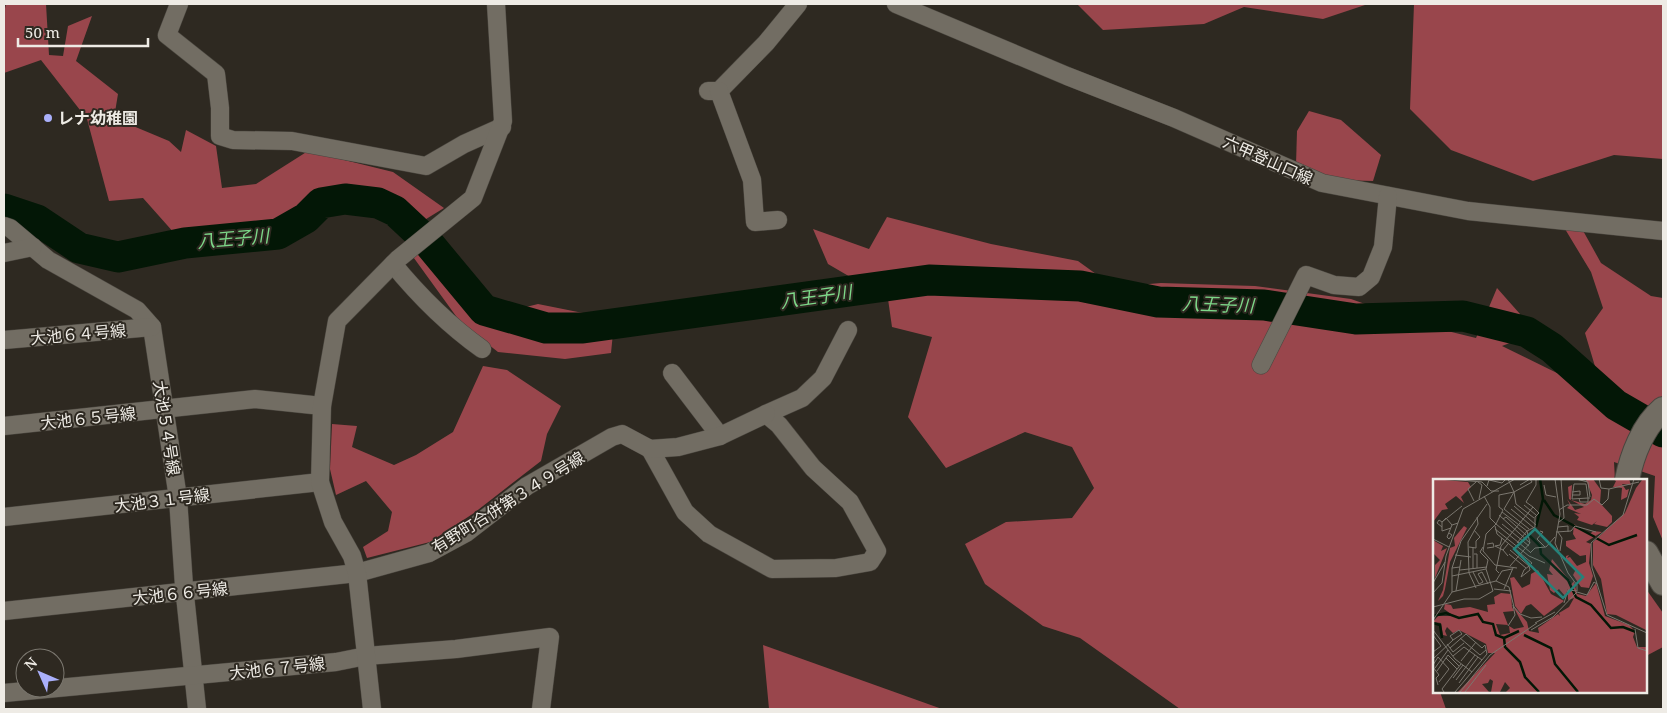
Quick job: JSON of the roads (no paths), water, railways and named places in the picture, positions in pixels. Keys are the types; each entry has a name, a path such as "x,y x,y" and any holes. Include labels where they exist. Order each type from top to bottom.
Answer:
{"street":[{"path":"179,4 167,35 216,74 220,108 220,136 233,140 292,141 426,166 464,144 502,127"},
{"path":"372,709 357,573 352,556 333,522 320,482 322,406 337,321 393,264 434,228 473,198 502,127 496,4"},
{"path":"778,220 755,222 752,180 713,91 766,43 798,4"},
{"name":"六甲登山口線","path":"896,4 1067,76 1174,118 1322,183 1468,211 1663,231"},
{"path":"1261,365 1306,275 1334,285 1359,287 1371,277 1382,248 1388,196"},
{"path":"4,226 10,228 48,260 137,310 152,327"},
{"path":"4,253 32,247"},
{"path":"393,264 430,307 482,350"},
{"name":"大池６４号線","path":"4,340 152,327"},
{"name":"大池５４号線","path":"152,327 178,498 185,593 197,709"},
{"path":"766,414 779,425 813,468 850,502 877,551 870,562 836,568 772,569 709,534 685,512 650,449 678,447 720,436 766,414 802,398 823,378 848,330"},
{"path":"672,373 720,436"},
{"name":"大池６５号線","path":"4,426 255,399 322,406"},
{"path":"1627,479 1638,444 1655,415 1663,408"},
{"name":"有野町合併第３４９号線","path":"357,573 430,553 466,533 527,486 612,436 622,434 650,449"},
{"name":"大池３１号線","path":"4,517 320,482"},
{"path":"1647,555 1663,583"},
{"name":"大池６６号線","path":"4,611 357,573"},
{"name":"大池６７号線","path":"4,693 336,662 366,656 456,649 550,636 541,709"}],"waterway":[{"name":"八王子川","path":"4,209 37,220 79,248 118,257 185,243 278,234 306,218 321,203 345,199 378,203 395,211 425,239 484,310 546,328 583,328 929,280 1080,286 1158,302 1264,305 1356,319 1463,316 1527,332 1552,348 1616,405 1663,432"}],"place":[{"name":"レナ幼稚園","path":"48,118"}]}
